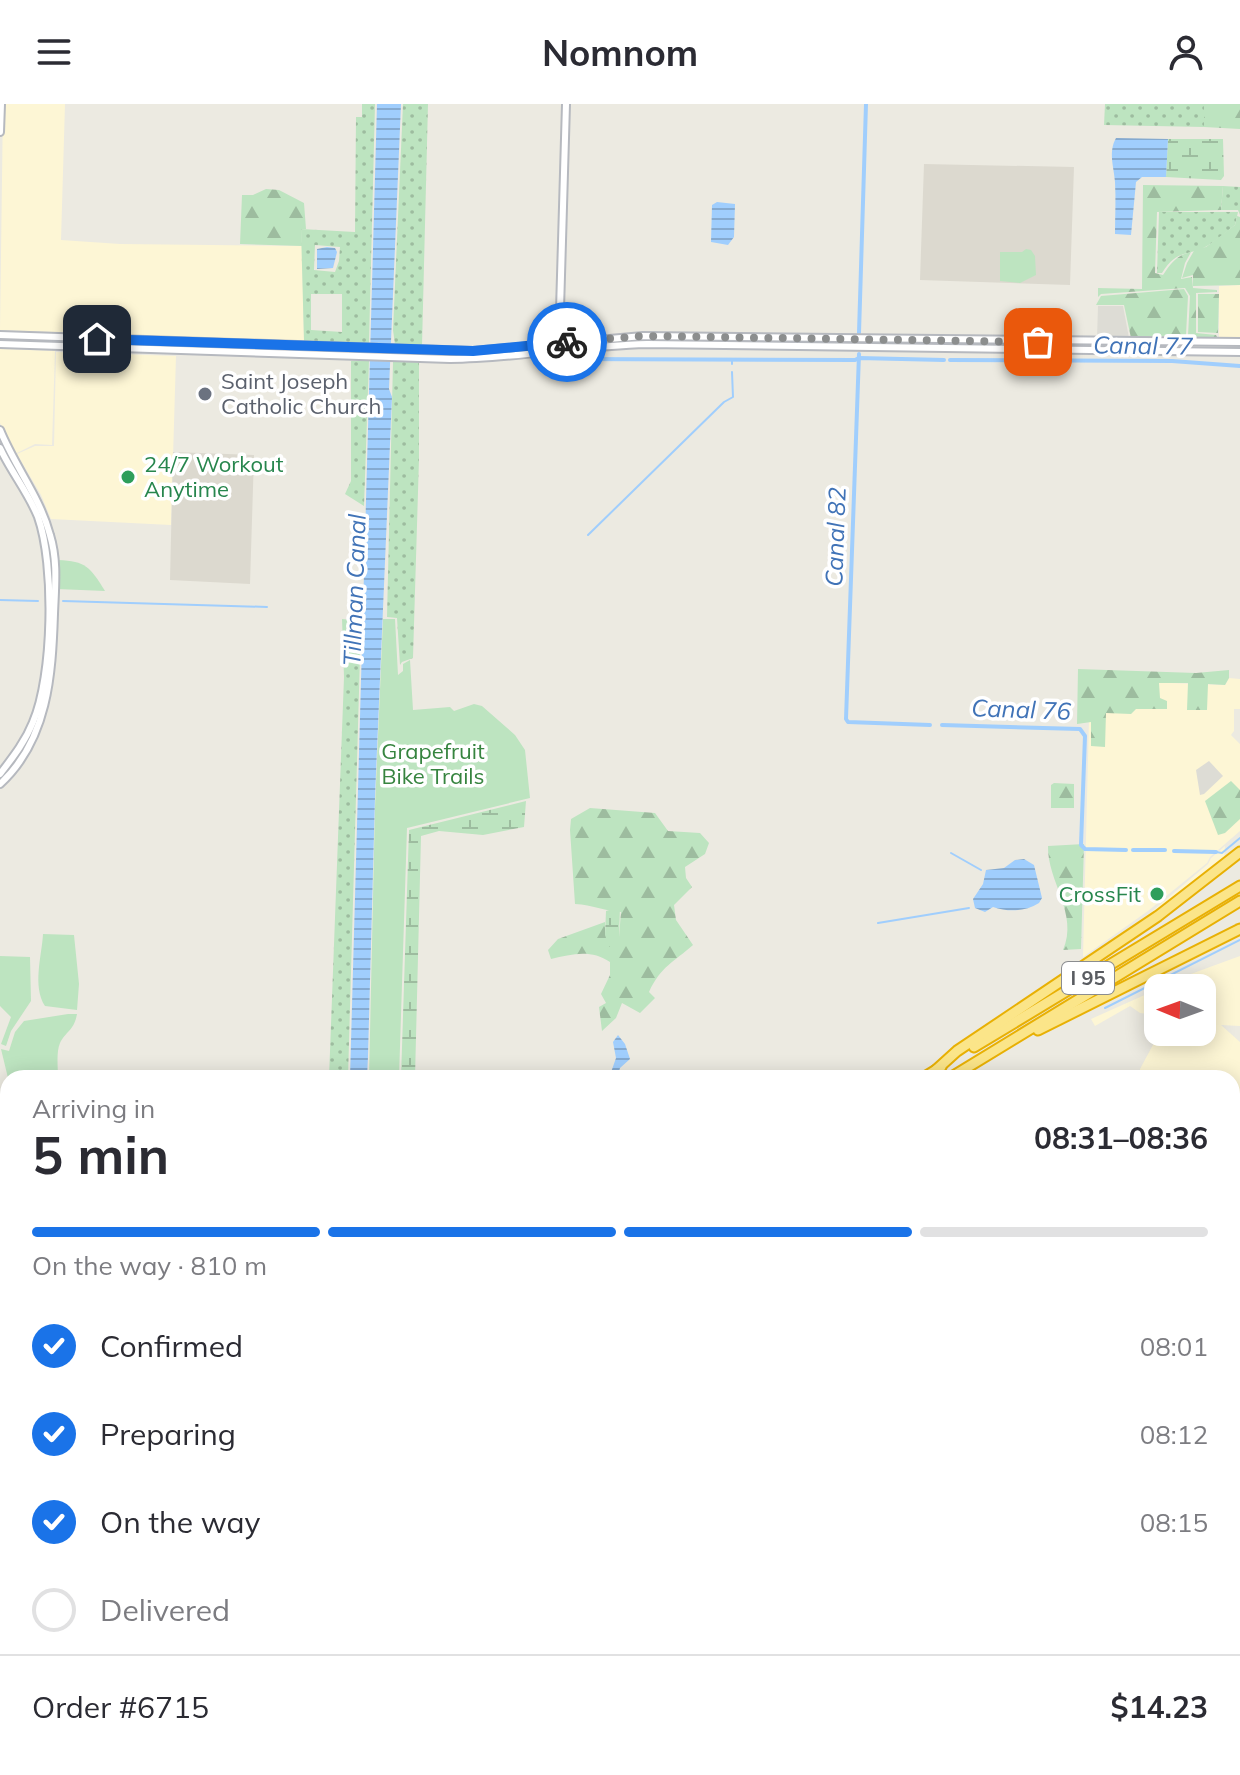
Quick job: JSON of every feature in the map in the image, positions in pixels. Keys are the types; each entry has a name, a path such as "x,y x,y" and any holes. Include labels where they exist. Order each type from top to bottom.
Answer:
{"highway":[{"path":"936,1070 957,1051 1158,916 1240,852"},
{"name":"I 95","path":"936,1070 1240,886"},
{"name":"I 95","path":"963,1070 1240,901"},
{"path":"1002,1046 1240,929"}],"main road":[{"path":"0,132 1,104"},
{"path":"559,347 566,104"},
{"path":"0,335 341,347 409,354"},
{"path":"559,347 643,336 1240,342"},
{"path":"1178,351 1190,343"},
{"path":"0,344 341,356 647,344 1240,352"},
{"path":"341,347 341,356"},
{"path":"0,430 44,516 55,558 55,580 48,695 31,741 0,784"},
{"path":"0,448 38,518 49,573 42,694 19,749 0,774"}],"shaded area":[{"path":"3,104 65,104 61,240 120,244 302,246 304,341 0,330"},
{"path":"924,164 1074,167 1070,285 920,280"},
{"path":"1240,285 1240,340 1219,337 1219,286"},
{"path":"1098,306 1123,306 1129,338 1097,339"},
{"path":"0,349 55,351 52,445 35,444 15,454 44,507 19,464 0,423"},
{"path":"56,352 176,356 171,525 51,519 17,454 35,446 54,446"},
{"path":"173,452 254,455 250,584 170,580"},
{"path":"1229,678 1240,679 1240,709 1234,709 1234,731 1231,735 1240,744 1240,831 1207,863 1148,911 1083,957 1090,680 1225,685"},
{"path":"1209,761 1223,776 1200,795 1196,770"},
{"path":"1225,846 1224,861 1083,961 1150,913"},
{"path":"1240,956 1240,1026 1221,1025 1240,1042 1240,1070 1140,1069 1152,1046 1216,1046 1216,974 1191,974"},
{"path":"1144,995 1144,1013 1130,1006 1095,1026 1091,1019"}],"green space":[{"path":"362,104 375,104 369,343 304,341 301,229 355,232 356,117 362,117","holes":["315,245 340,247 335,272 314,270","311,294 342,294 342,332 311,330"]},
{"path":"403,104 428,104 422,346 395,345 393,330"},
{"path":"1105,104 1204,104 1204,127 1104,125"},
{"path":"1204,104 1240,104 1240,129 1204,127"},
{"path":"1168,139 1223,139 1224,176 1221,180 1166,177"},
{"path":"1143,185 1223,186 1221,210 1157,212 1155,273 1163,275 1175,260 1191,252 1181,279 1192,277 1193,288 1217,290 1196,293 1196,333 1217,337 1157,338 1188,336 1190,296 1185,288 1101,294 1098,297 1098,288 1142,289"},
{"path":"1223,186 1240,187 1240,215 1238,210 1221,210"},
{"path":"266,189 279,190 304,203 306,229 301,229 302,246 240,244 242,195 253,195"},
{"path":"1159,212 1238,212 1235,225 1218,239 1177,257 1162,273 1157,273"},
{"path":"1237,216 1240,217 1240,285 1193,286 1193,275 1182,278 1195,249 1206,247 1235,225"},
{"path":"1026,249 1035,256 1036,275 1020,283 1000,281 1000,252 1022,252"},
{"path":"1184,289 1188,296 1186,335 1131,338 1124,305 1096,305 1101,296"},
{"path":"1198,294 1219,294 1218,333 1198,332"},
{"path":"351,361 369,361 364,506 345,494 351,481"},
{"path":"393,362 419,362 413,658 400,665 397,618 387,617"},
{"path":"58,560 86,567 105,591 57,589"},
{"path":"342,619 361,621 348,1070 329,1070 344,677"},
{"name":"Grapefruit Bike Trails","path":"383,619 395,619 398,675 403,671 403,664 410,660 413,710 450,707 454,711 474,704 482,706 515,735 525,750 530,798 407,828 399,1070 369,1070"},
{"path":"1078,669 1196,673 1229,670 1229,678 1225,685 1208,684 1207,710 1187,710 1188,683 1159,683 1160,698 1167,701 1167,709 1136,709 1131,714 1106,713 1105,747 1091,746 1091,722 1077,724"},
{"path":"1231,781 1240,790 1240,819 1225,833 1218,835 1205,801"},
{"path":"1074,784 1074,808 1051,808 1051,785"},
{"path":"526,801 524,827 483,835 439,831 421,836 415,1070 401,1070 409,830"},
{"path":"590,808 655,813 668,831 700,833 709,843 705,854 685,867 686,878 692,887 674,905 676,920 693,945 658,976 649,992 655,998 640,1013 622,1003 616,1018 602,1031 599,1007 606,1003 601,994 610,975 610,962 589,954 551,959 548,950 558,939 605,922 605,935 619,937 621,912 575,904 571,819"},
{"path":"1084,844 1081,949 1063,950 1067,923 1048,846"},
{"path":"620,907 619,937 609,947 605,935 606,911"},
{"path":"43,934 74,935 79,984 77,1010 45,1006 41,998 38,980"},
{"path":"0,956 30,957 31,1001 11,1031 6,1046 1,1044 11,1017 0,1006"},
{"path":"77,1014 59,1047 58,1070 6,1070 1,1049 9,1051 15,1032 24,1021"}],"water":[{"path":"377,104 401,104 367,1070 350,1070"},
{"path":"1116,138 1168,139 1166,177 1142,177 1136,182 1131,235 1115,234 1112,154"},
{"path":"717,202 735,204 734,237 728,245 711,242 712,205"},
{"path":"335,248 337,252 333,268 317,269 317,249"},
{"path":"1024,859 1034,865 1042,898 1039,903 1016,910 993,907 985,912 975,908 973,899 983,884 986,870 1004,868 1015,860"},
{"path":"618,1035 630,1059 619,1070 612,1070 616,1058 613,1042"}],"waterway":[{"name":"Canal 82","path":"859,333 866,104"},
{"name":"Canal 82","path":"859,354 846,719 848,722 930,725"},
{"path":"570,359 944,360"},
{"name":"Canal 77","path":"950,360 1172,361 1240,366"},
{"path":"588,535 724,402 733,397 732,372"},
{"path":"0,600 38,601"},
{"path":"63,601 267,607"},
{"name":"Canal 76","path":"942,725 1080,729 1085,736 1081,845 1085,849 1126,850"},
{"path":"1216,852 1222,853 1240,838"},
{"name":"Canal 76","path":"1133,850 1165,850"},
{"name":"Canal 76","path":"1174,851 1216,852"},
{"path":"951,853 981,870"},
{"path":"878,923 969,908"},
{"path":"1105,1008 1240,940"}],"way so far":[{"path":"567,342 643,336 1038,342"}],"place":[{"name":"Saint Joseph Catholic Church","path":"205,394"},
{"name":"24/7 Workout Anytime","path":"128,477"},
{"name":"CrossFit","path":"1157,894"}],"route":[{"path":"97,339 473,351 567,342"}],"water label":[{"name":"Tillman Canal","path":"355,590"}]}
